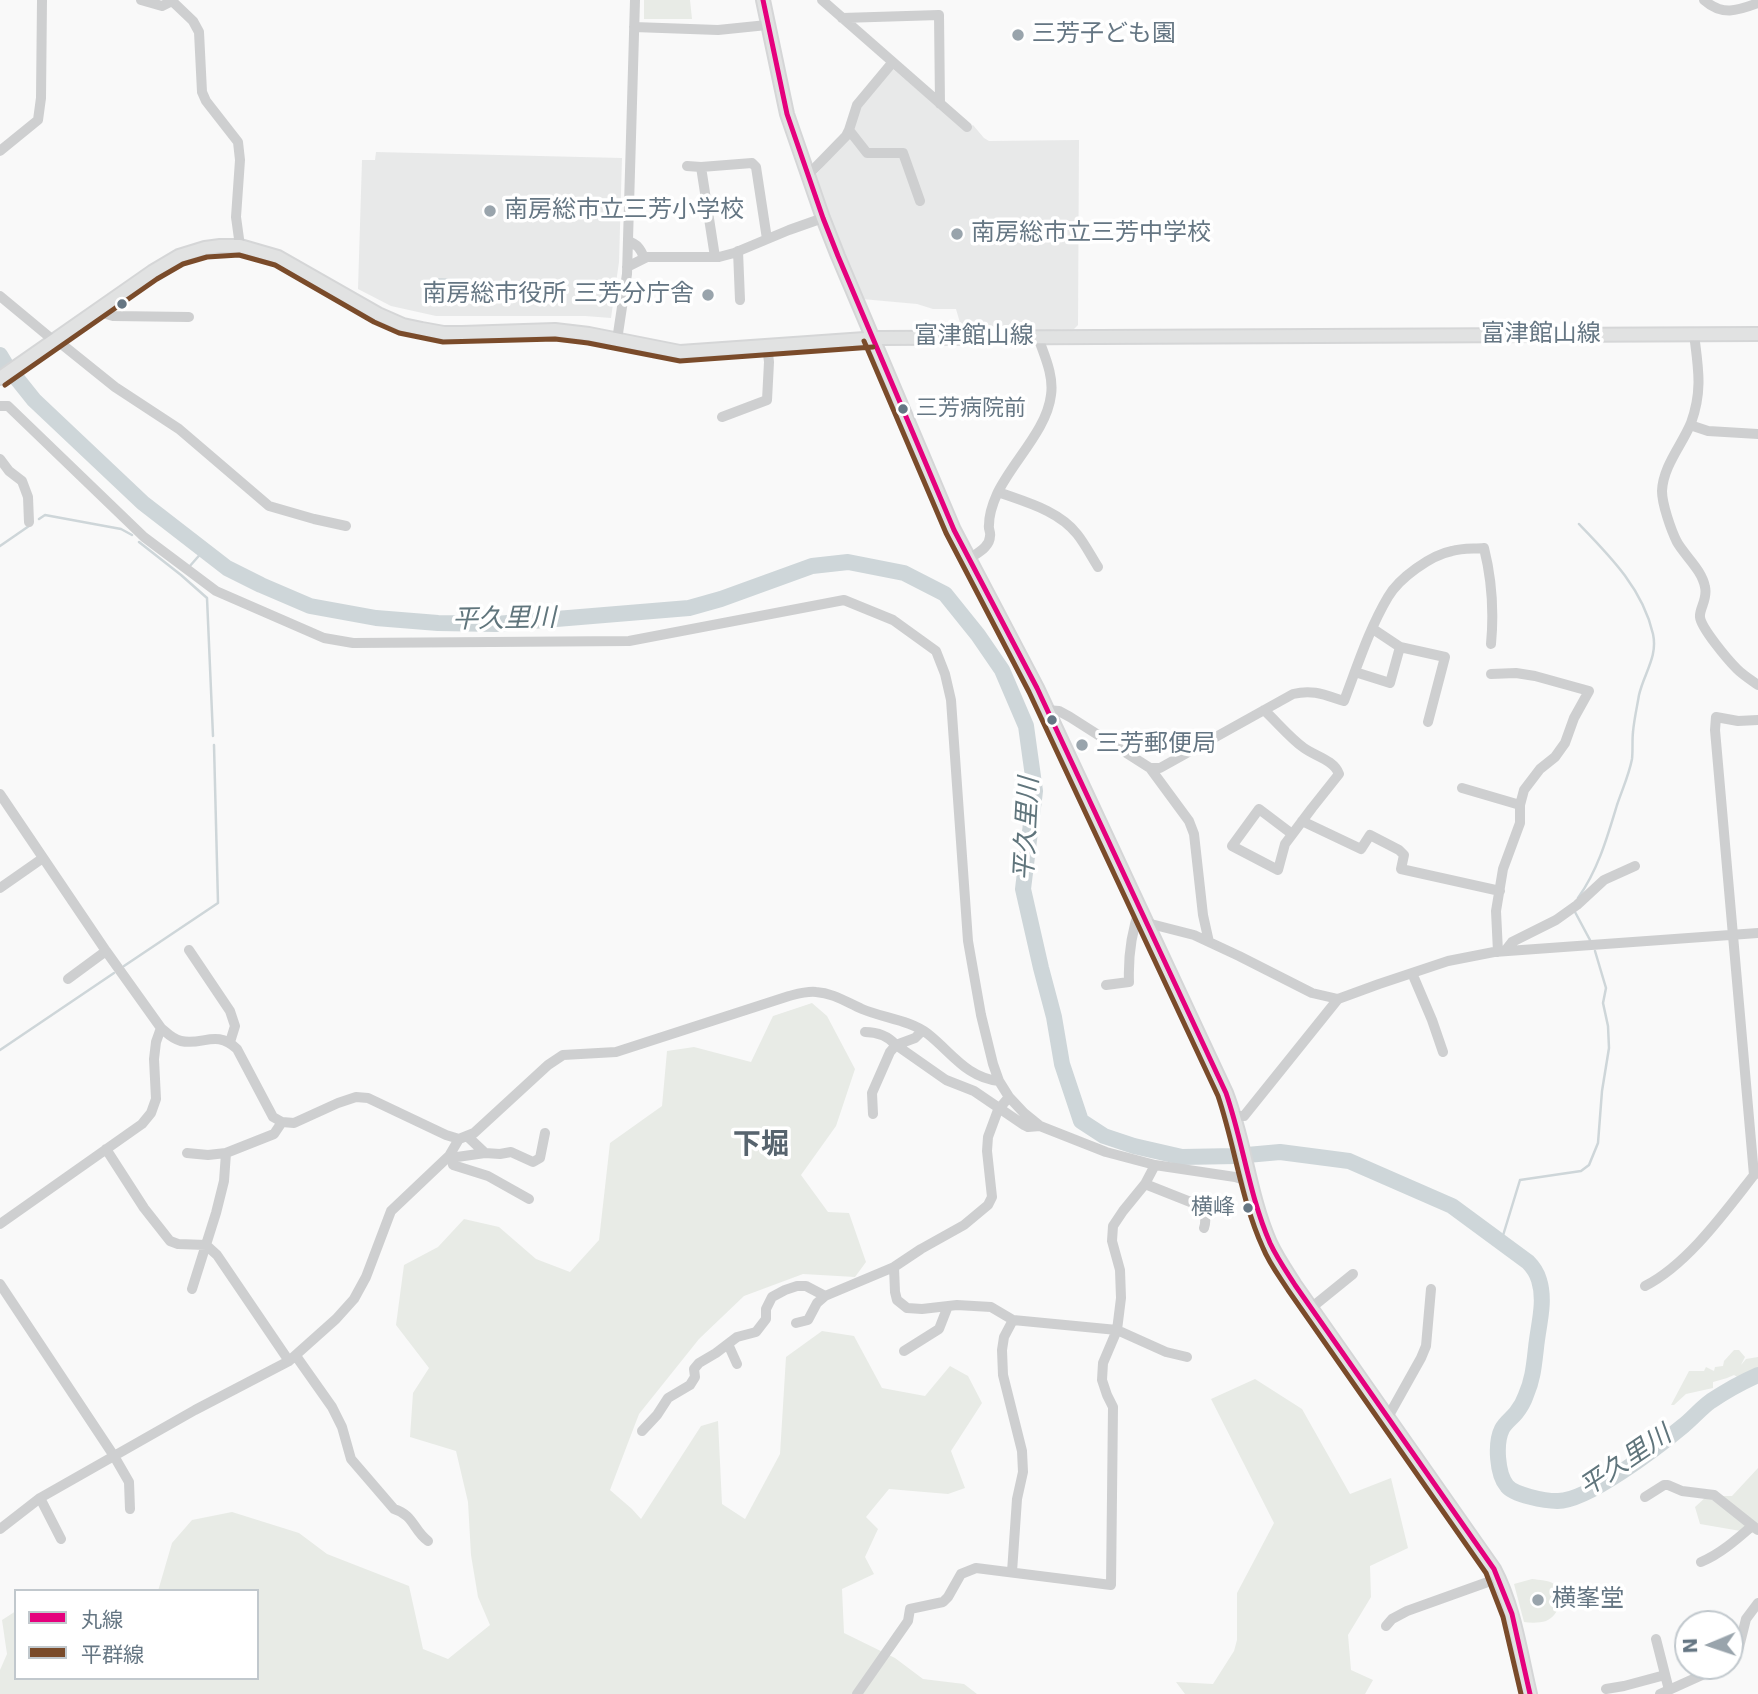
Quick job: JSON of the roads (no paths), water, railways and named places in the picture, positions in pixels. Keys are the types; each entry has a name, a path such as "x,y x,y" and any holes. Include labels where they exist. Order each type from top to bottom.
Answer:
{"main road":[{"path":"763,0 787,114 822,218 954,530 1037,688 1236,1118 1250,1178 1270,1243 1311,1308 1499,1578 1511,1614 1530,1694"},
{"name":"富津館山線","path":"0,378 179,256 205,248 240,246 278,257 378,314 403,325 444,333 555,330 680,352 872,338 1758,334"}],"street":[{"path":"0,151 38,120 41,98 42,0"},
{"path":"141,0 162,6 172,1 193,21 199,32 202,92 238,142 240,160 236,218 240,246"},
{"path":"617,340 627,267 635,0"},
{"path":"822,0 967,127"},
{"path":"1704,0 1714,9 1724,11 1758,3"},
{"path":"842,18 939,15 940,104"},
{"path":"634,27 718,30 767,25"},
{"path":"808,175 846,136 857,104 892,63"},
{"path":"849,130 867,153 903,153 920,201"},
{"path":"687,166 752,163 756,167 767,239"},
{"path":"701,167 715,257"},
{"path":"627,267 644,258 715,257 738,251 822,218"},
{"path":"628,241 635,243 644,258"},
{"path":"738,251 740,300"},
{"path":"0,296 115,387 179,429 269,506 346,526"},
{"path":"96,312 113,316 189,317"},
{"path":"1694,334 1699,399 1690,425 1669,466 1662,491 1665,508 1676,541 1706,587 1705,603 1699,613 1700,620 1738,670 1758,685"},
{"path":"969,559 988,544 991,537 988,527 998,492 1044,418 1051,395 1051,381 1038,337"},
{"path":"722,417 767,400 767,346"},
{"path":"0,407 8,406 145,537 216,591 324,638 353,643 629,641 844,600 893,620 936,651 951,700 968,942 981,1015 999,1082 1009,1097 1040,1126 1106,1152 1154,1165 1250,1178"},
{"path":"1690,425 1708,431 1758,434"},
{"path":"0,459 9,471 22,481 28,497 29,522"},
{"path":"998,492 1055,515 1076,532 1098,567"},
{"path":"1150,768 1160,768 1293,694 1305,691 1344,701 1389,595 1422,564 1453,550 1484,548 1491,592 1491,645"},
{"path":"1373,629 1400,647 1445,657 1428,722"},
{"path":"1355,672 1390,683 1400,647"},
{"path":"1491,674 1516,673 1589,691 1574,718 1565,743 1555,757 1539,769 1524,790 1520,805 1520,823 1503,869 1496,911 1501,951"},
{"path":"1046,710 1059,711 1070,717 1150,768 1189,821 1194,834 1201,904 1209,942"},
{"path":"1265,710 1305,748 1337,769 1339,774 1285,844 1278,870 1232,846 1259,808 1292,834"},
{"path":"1645,1286 1665,1274 1686,1255 1756,1174 1715,730 1716,717 1738,721 1758,720"},
{"path":"1462,788 1520,805"},
{"path":"0,794 161,1028 170,1037 181,1041 223,1039 230,1042 237,1049 273,1116 282,1122 295,1123 338,1103 356,1097 369,1098 446,1135 463,1138 485,1153"},
{"path":"1302,821 1361,849 1370,835 1404,855 1401,869 1500,891"},
{"path":"0,888 43,858"},
{"path":"1501,951 1512,942 1556,920 1604,880 1635,866"},
{"path":"1107,985 1129,982 1130,948 1140,908"},
{"path":"1147,923 1194,935 1312,993 1339,999"},
{"path":"1236,1118 1244,1116 1339,999 1379,984 1448,961 1501,951 1758,933"},
{"path":"189,950 230,1011 235,1026 230,1042"},
{"path":"68,979 106,951"},
{"path":"1412,973 1443,1052"},
{"path":"0,1529 40,1498 292,1358 354,1299 366,1277 391,1211 449,1156 463,1138 474,1133 548,1065 564,1055 617,1052 789,996 814,991 832,995 863,1009 915,1026 975,1075 999,1082"},
{"path":"0,1224 142,1124 156,1099 154,1059 161,1028"},
{"path":"873,1114 872,1093 890,1052 896,1045 915,1038 922,1031"},
{"path":"865,1032 874,1032 891,1039 946,1080 974,1091 1028,1127 1040,1126"},
{"path":"796,1323 808,1320 817,1303 825,1296 894,1267 964,1226 988,1205 992,1197 988,1137 992,1123 1009,1097"},
{"path":"187,1153 208,1156 226,1153 274,1134 282,1122"},
{"path":"529,1199 488,1176 453,1165 453,1160 485,1153 511,1152 533,1162 540,1158 545,1133"},
{"path":"106,1149 144,1208 170,1241 206,1245 217,1255 292,1358 332,1407 342,1427 351,1459 394,1509 404,1512 421,1536 428,1541"},
{"path":"192,1289 224,1181 226,1153"},
{"path":"857,1694 908,1621 910,1609 943,1602 961,1574 968,1571 976,1568 1111,1586 1113,1407 1102,1380 1103,1363 1116,1330 1121,1298 1120,1270 1112,1241 1113,1226 1145,1184 1154,1165"},
{"path":"1145,1184 1198,1205 1204,1212 1204,1228"},
{"path":"894,1267 897,1300 906,1308 991,1307 1013,1320 1116,1330 1166,1352 1186,1357"},
{"path":"1311,1308 1353,1274"},
{"path":"0,1284 129,1482 130,1510"},
{"path":"642,1431 668,1398 690,1385 695,1377 694,1369 699,1363 737,1336 756,1332 766,1319 766,1309 772,1297 797,1286 806,1286 825,1296"},
{"path":"1388,1417 1426,1346 1431,1289"},
{"path":"904,1351 939,1329 948,1306"},
{"path":"1012,1572 1017,1499 1023,1472 1022,1451 1003,1375 1002,1350 1004,1337 1013,1320"},
{"path":"728,1344 737,1364"},
{"path":"1646,1497 1664,1485 1682,1491 1714,1495 1755,1528 1712,1558 1701,1562"},
{"path":"40,1498 61,1539"},
{"path":"1386,1626 1392,1619 1407,1611 1499,1578"},
{"path":"1744,1627 1746,1619 1758,1603"},
{"path":"1656,1639 1665,1675 1665,1692 1691,1680"},
{"path":"1606,1689 1665,1675"}],"waterway":[{"name":"平久里川","path":"0,355 34,400 143,503 227,568 310,606 376,618 496,624 689,608 812,566 848,562 904,573 945,594 1002,670 1026,726 1035,791 1023,889 1054,1017 1062,1064 1081,1121 1104,1136 1182,1157 1280,1152 1349,1161 1452,1206 1528,1262 1538,1277 1542,1297 1534,1366 1523,1402 1502,1429 1498,1450 1504,1481 1511,1489 1523,1495 1557,1501 1586,1493 1640,1459 1711,1401 1758,1375"},
{"path":"39,519 45,515 121,529 132,535"},
{"path":"1578,898 1601,853 1629,771 1639,695 1654,650 1653,634 1642,602 1624,574 1579,524"},
{"path":"0,546 29,526"},
{"path":"139,542 207,598 213,736"},
{"path":"189,567 204,550"},
{"path":"124,966 218,903 214,745"},
{"path":"1575,912 1590,940"},
{"path":"1501,1242 1520,1180 1581,1171 1589,1165 1598,1143 1609,1048 1603,1003 1606,988 1595,951"},
{"path":"0,1050 114,973"}],"place":[{"name":"三芳子ども園","path":"1018,35"},
{"name":"南房総市立三芳小学校","path":"490,211"},
{"name":"南房総市立三芳中学校","path":"957,234"},
{"name":"南房総市役所 三芳分庁舎","path":"708,295"},
{"name":"三芳病院前","path":"903,409"},
{"name":"三芳郵便局","path":"1082,745"},
{"name":"横峰","path":"1248,1208"},
{"name":"横峯堂","path":"1538,1600"}],"district":[{"name":"下堀","path":"761,1146"}]}
